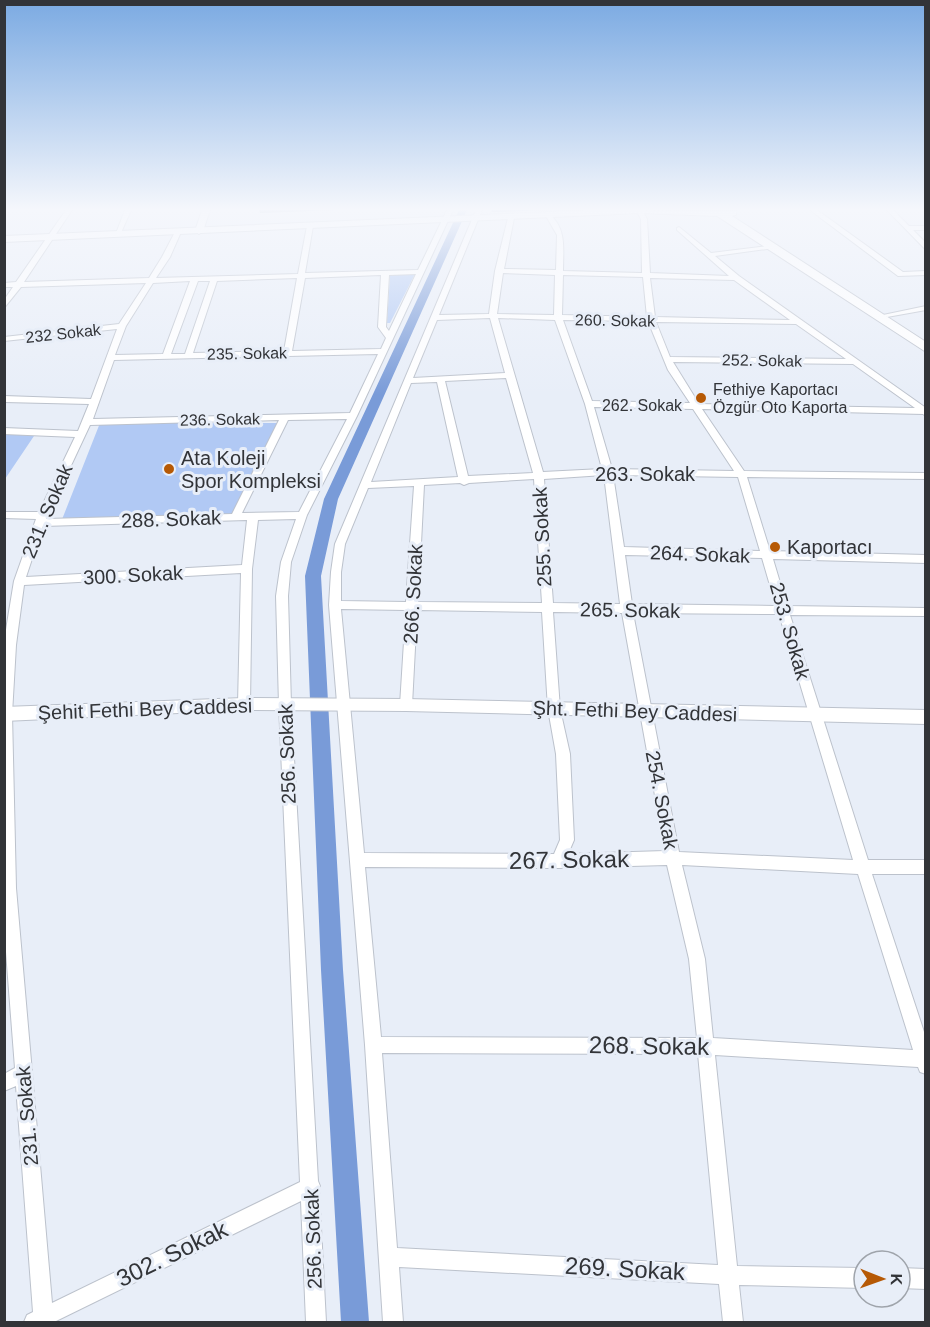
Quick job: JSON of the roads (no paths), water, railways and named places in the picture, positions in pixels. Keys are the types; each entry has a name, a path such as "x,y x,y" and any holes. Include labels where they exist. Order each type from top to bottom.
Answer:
{"main road":[{"path":"813,272 926,348"},
{"path":"825,272 926,339"}],"street":[{"path":"4,306 27,272"},
{"name":"231. Sokak","path":"41,1321 7,889 5,714 10,645 19,581 41,520 84,428 112,358 122,326 155,272"},
{"path":"288,352 304,272"},
{"path":"4,285 194,281 420,272"},
{"name":"256. Sokak","path":"316,1323 311,1186 285,705 282,596 286,562 302,515 353,416 420,272"},
{"path":"393,1323 373,1045 335,605 340,544 409,381 452,272"},
{"name":"255. Sokak","path":"499,272 493,316 509,375 520,403 539,477 554,709 563,754 567,840 558,861"},
{"path":"518,272 736,278"},
{"name":"253. Sokak","path":"646,272 651,320 672,370 742,475 815,716 925,1061"},
{"path":"729,272 795,322 925,411"},
{"path":"897,272 900,274 926,273"},
{"path":"385,273 382,327 389,337"},
{"name":"254. Sokak","path":"560,274 558,318 589,404 608,472 627,611 673,858 697,959 733,1323"},
{"path":"189,354 214,280"},
{"path":"167,355 194,281"},
{"path":"887,315 926,308"},
{"name":"260. Sokak","path":"434,318 493,316 795,322"},
{"name":"232 Sokak","path":"4,339 122,326"},
{"name":"235. Sokak","path":"112,358 189,354 383,351"},
{"name":"252. Sokak","path":"668,359 855,362"},
{"path":"409,381 441,381 509,375"},
{"path":"441,381 464,482"},
{"path":"4,399 94,402"},
{"name":"262. Sokak","path":"589,404 925,411"},
{"name":"236. Sokak","path":"4,431 353,416"},
{"path":"235,517 285,418"},
{"name":"263. Sokak","path":"365,485 464,482 608,472 926,476"},
{"name":"266. Sokak","path":"406,705 419,483"},
{"name":"288. Sokak","path":"4,515 41,520 302,515"},
{"path":"244,704 247,569 254,516"},
{"name":"264. Sokak","path":"619,551 768,557 926,559"},
{"name":"300. Sokak","path":"19,581 247,569"},
{"name":"265. Sokak","path":"335,605 413,604 627,611 926,612"},
{"name":"Şehit Fethi Bey Caddesi","path":"5,714 244,704 344,706"},
{"name":"Şht. Fethi Bey Caddesi","path":"344,706 406,705 926,717"},
{"name":"267. Sokak","path":"357,860 558,861 673,858 864,867 926,867"},
{"name":"268. Sokak","path":"373,1045 704,1046 925,1061"},
{"path":"4,1083 23,1073"},
{"name":"302. Sokak","path":"41,1321 311,1186"},
{"name":"269. Sokak","path":"387,1257 727,1275 852,1278"}],"waterway":[{"path":"355,1322 332,970 313,576 331,499 435,272"}],"place":[{"name":"Fethiye Kaportacı Özgür Oto Kaporta","path":"701,398"},
{"name":"Ata Koleji Spor Kompleksi","path":"169,469"},
{"name":"Kaportacı","path":"775,547"}]}
